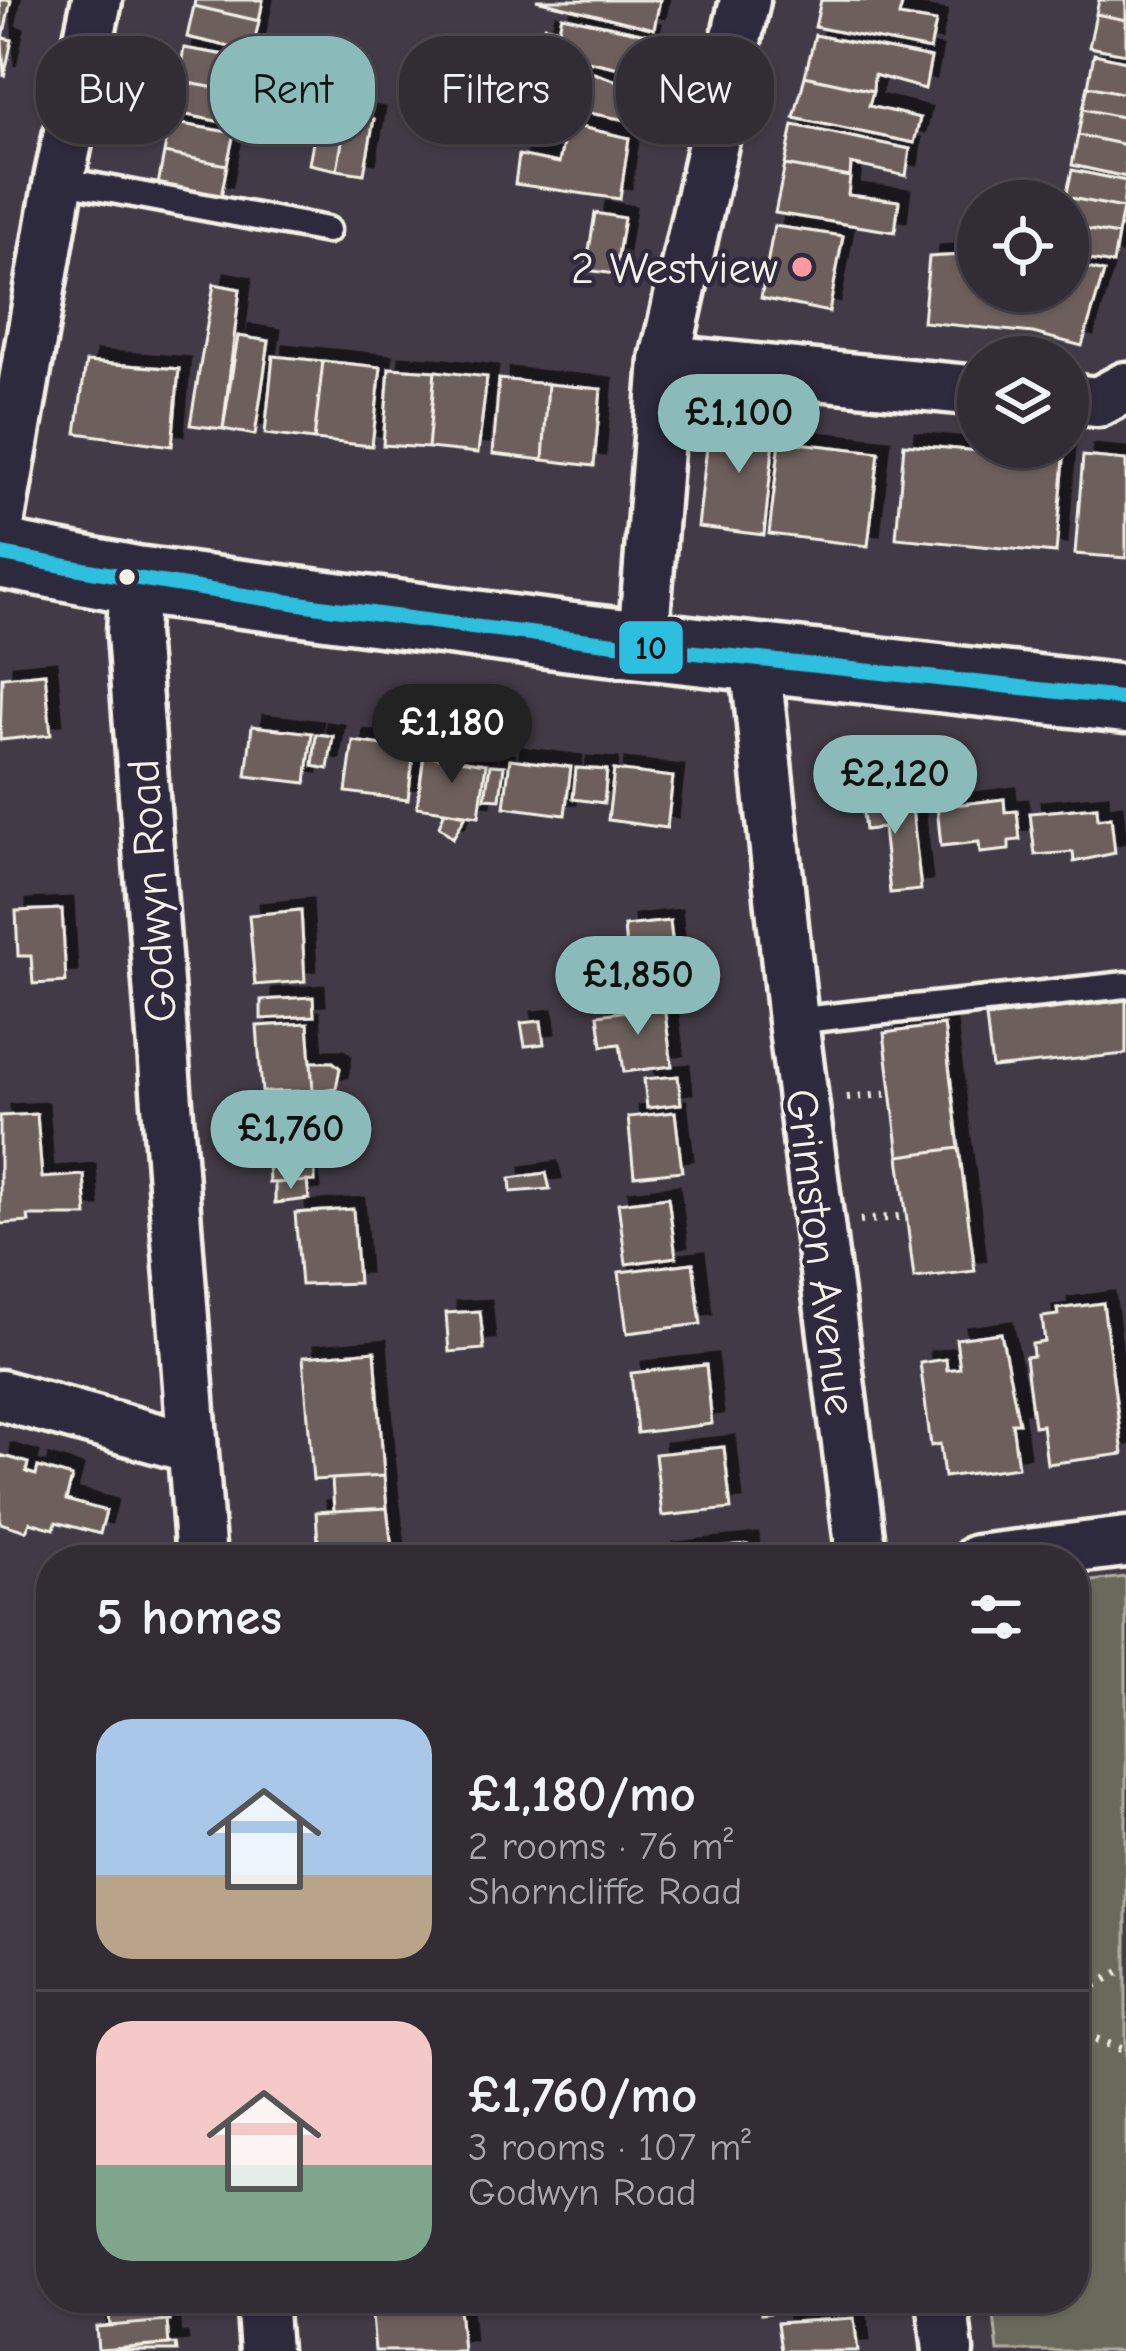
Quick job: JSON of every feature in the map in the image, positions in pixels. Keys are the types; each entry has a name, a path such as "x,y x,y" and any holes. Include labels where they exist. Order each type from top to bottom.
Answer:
{"main road":[{"path":"0,554 135,580 1126,699"}],"street":[{"path":"0,519 58,180 97,0"},
{"path":"644,644 665,360 745,0"},
{"path":"665,360 957,389"},
{"path":"1089,402 1098,403 1126,387"},
{"name":"Godwyn Road","path":"135,580 132,633 200,1545"},
{"name":"Grimston Avenue","path":"755,658 793,1021 860,1545"},
{"path":"0,1395 192,1448"},
{"path":"1089,1546 1126,1542"},
{"path":"262,2313 265,2351"},
{"path":"944,2313 948,2351"}],"lane":[{"path":"58,180 327,230"},
{"path":"793,1021 1126,985"}],"path":[{"path":"1089,1989 1126,1968"},
{"path":"1089,2036 1126,2051"}],"green space":[{"path":"1126,1577 1126,2351 998,2351 994,2313 1089,2313 1089,1581"}],"building":[{"path":"0,0 11,0 3,38 12,40 4,77"},
{"path":"195,0 263,0 259,21 194,6"},
{"path":"536,0 660,0 654,29"},
{"path":"821,0 903,1 899,16 936,22 930,50 815,27"},
{"path":"1099,0 1126,0 1126,20 1096,14"},
{"path":"194,6 259,21 256,36 210,36 210,42 187,37"},
{"path":"1096,14 1126,20 1126,54 1089,47"},
{"path":"562,16 650,35 616,36 616,67 592,62 592,36 542,36 545,26 559,29"},
{"path":"815,35 931,58 925,89 874,75 873,91 805,76"},
{"path":"186,48 210,52 210,87 186,82"},
{"path":"1094,54 1126,61 1126,94 1088,86"},
{"path":"592,72 616,81 616,118 592,114"},
{"path":"805,76 873,91 869,106 920,118 914,143 794,118"},
{"path":"186,82 210,87 210,120 186,115"},
{"path":"1088,86 1126,94 1126,118 1083,109"},
{"path":"1083,109 1126,118 1126,145 1078,135"},
{"path":"186,125 210,129 210,144 232,144 227,165 164,153 166,144 186,144"},
{"path":"793,125 910,149 906,176 851,164 850,177 785,165"},
{"path":"592,130 616,135 616,144 628,144 620,199 515,184 519,155 559,163 563,144 592,144"},
{"path":"1078,135 1126,145 1126,177 1072,165"},
{"path":"313,144 342,144 337,170 309,164"},
{"path":"342,144 369,144 364,174 337,170"},
{"path":"164,153 227,165 221,197 158,185"},
{"path":"785,165 850,177 848,195 899,201 895,232 775,213"},
{"path":"1072,170 1126,181 1123,208 1089,201 1089,180 1070,180"},
{"path":"1089,201 1123,208 1118,235 1089,230"},
{"path":"595,213 624,218 615,274 586,270"},
{"name":"2 Westview","path":"774,226 843,236 829,312 761,298"},
{"path":"1089,230 1118,235 1113,264 1089,260"},
{"path":"957,255 957,312 1089,312 1089,268 1104,272 1085,336 1044,336 923,322 929,257"},
{"path":"214,284 240,289 223,429 190,425"},
{"path":"238,336 269,341 255,435 223,429"},
{"path":"273,356 323,361 314,440 265,434"},
{"path":"323,361 381,367 372,446 314,440"},
{"path":"86,362 179,369 172,446 76,433"},
{"path":"389,368 435,371 428,448 383,445"},
{"path":"435,371 487,377 478,453 428,448"},
{"path":"499,379 548,384 543,460 493,454"},
{"path":"548,384 601,389 594,466 543,460"},
{"path":"748,408 777,411 764,535 698,527 709,429 745,433"},
{"path":"780,441 879,452 868,546 769,534"},
{"path":"904,444 957,449 957,468 1063,468 1056,553 896,538"},
{"path":"1089,457 1126,460 1126,558 1075,554 1082,468 1089,468"},
{"path":"45,673 51,735 0,740 2,677"},
{"path":"252,726 312,733 306,783 246,776"},
{"path":"316,734 333,736 328,769 313,766"},
{"path":"353,741 414,749 408,800 346,792"},
{"path":"424,755 486,764 479,816 417,807"},
{"path":"510,759 571,767 565,815 504,807"},
{"path":"490,765 504,766 500,799 485,798"},
{"path":"576,768 607,770 604,803 573,799"},
{"path":"614,770 673,777 667,828 608,820"},
{"path":"910,790 921,890 890,893 883,828 865,830 861,796"},
{"path":"1004,799 1005,812 1017,811 1020,840 1009,841 1009,850 980,853 979,842 941,846 937,807"},
{"path":"1097,807 1098,819 1111,817 1115,853 1074,862 1073,852 1035,855 1030,813"},
{"path":"445,811 466,815 453,838 439,826"},
{"path":"62,909 66,982 33,984 31,956 18,956 16,911"},
{"path":"301,910 305,981 255,985 249,915"},
{"path":"670,921 677,983 629,988 624,926"},
{"path":"626,953 629,977 600,979 598,956"},
{"path":"313,997 314,1016 261,1019 261,1000"},
{"path":"1126,1000 1126,1054 992,1068 986,1017"},
{"path":"664,1006 672,1066 624,1072 620,1044 602,1046 598,1015"},
{"path":"541,1021 544,1044 525,1046 521,1023"},
{"path":"308,1023 313,1091 262,1092 257,1026"},
{"path":"944,1025 959,1148 899,1156 884,1033"},
{"path":"311,1062 333,1062 340,1068 336,1088 313,1091"},
{"path":"678,1076 681,1104 647,1108 644,1079"},
{"path":"312,1110 315,1181 269,1183 266,1112"},
{"path":"675,1112 682,1171 634,1176 628,1117"},
{"path":"37,1114 42,1178 84,1175 87,1216 28,1216 29,1222 0,1224 0,1116"},
{"path":"959,1148 975,1271 914,1278 899,1156"},
{"path":"546,1173 550,1189 511,1192 510,1178"},
{"path":"307,1181 309,1199 275,1203 275,1183"},
{"path":"668,1197 676,1257 626,1264 618,1203"},
{"path":"353,1209 358,1283 301,1285 295,1213"},
{"path":"693,1263 701,1324 627,1333 619,1272"},
{"path":"1103,1303 1123,1454 1047,1464 1042,1425 1034,1426 1025,1357 1033,1356 1032,1344 1045,1342 1042,1317 1058,1315 1057,1309"},
{"path":"480,1311 484,1349 449,1352 446,1313"},
{"path":"1001,1333 1019,1423 1012,1423 1018,1467 944,1477 940,1444 931,1446 920,1363 946,1359 947,1370 960,1368 956,1339"},
{"path":"375,1351 384,1476 313,1480 303,1357"},
{"path":"706,1365 712,1424 637,1433 631,1373"},
{"path":"724,1447 731,1509 662,1516 655,1454"},
{"path":"0,1455 28,1463 26,1472 36,1475 38,1467 72,1477 66,1500 106,1511 100,1534 56,1522 54,1529 30,1522 26,1531 0,1523"},
{"path":"384,1476 387,1508 334,1511 332,1479"},
{"path":"387,1508 392,1545 318,1545 316,1512"},
{"path":"109,2313 169,2313 170,2321 110,2326"},
{"path":"459,2313 463,2351 375,2351 372,2316"},
{"path":"854,2318 858,2351 781,2351 777,2323"},
{"path":"167,2321 169,2345 98,2350 96,2327"},
{"path":"176,2344 177,2351 113,2351 113,2349"}],"transit line":[{"name":"10","path":"0,554 420,620 1126,699"}],"place":[{"name":"2 Westview","path":"802,267"}]}
